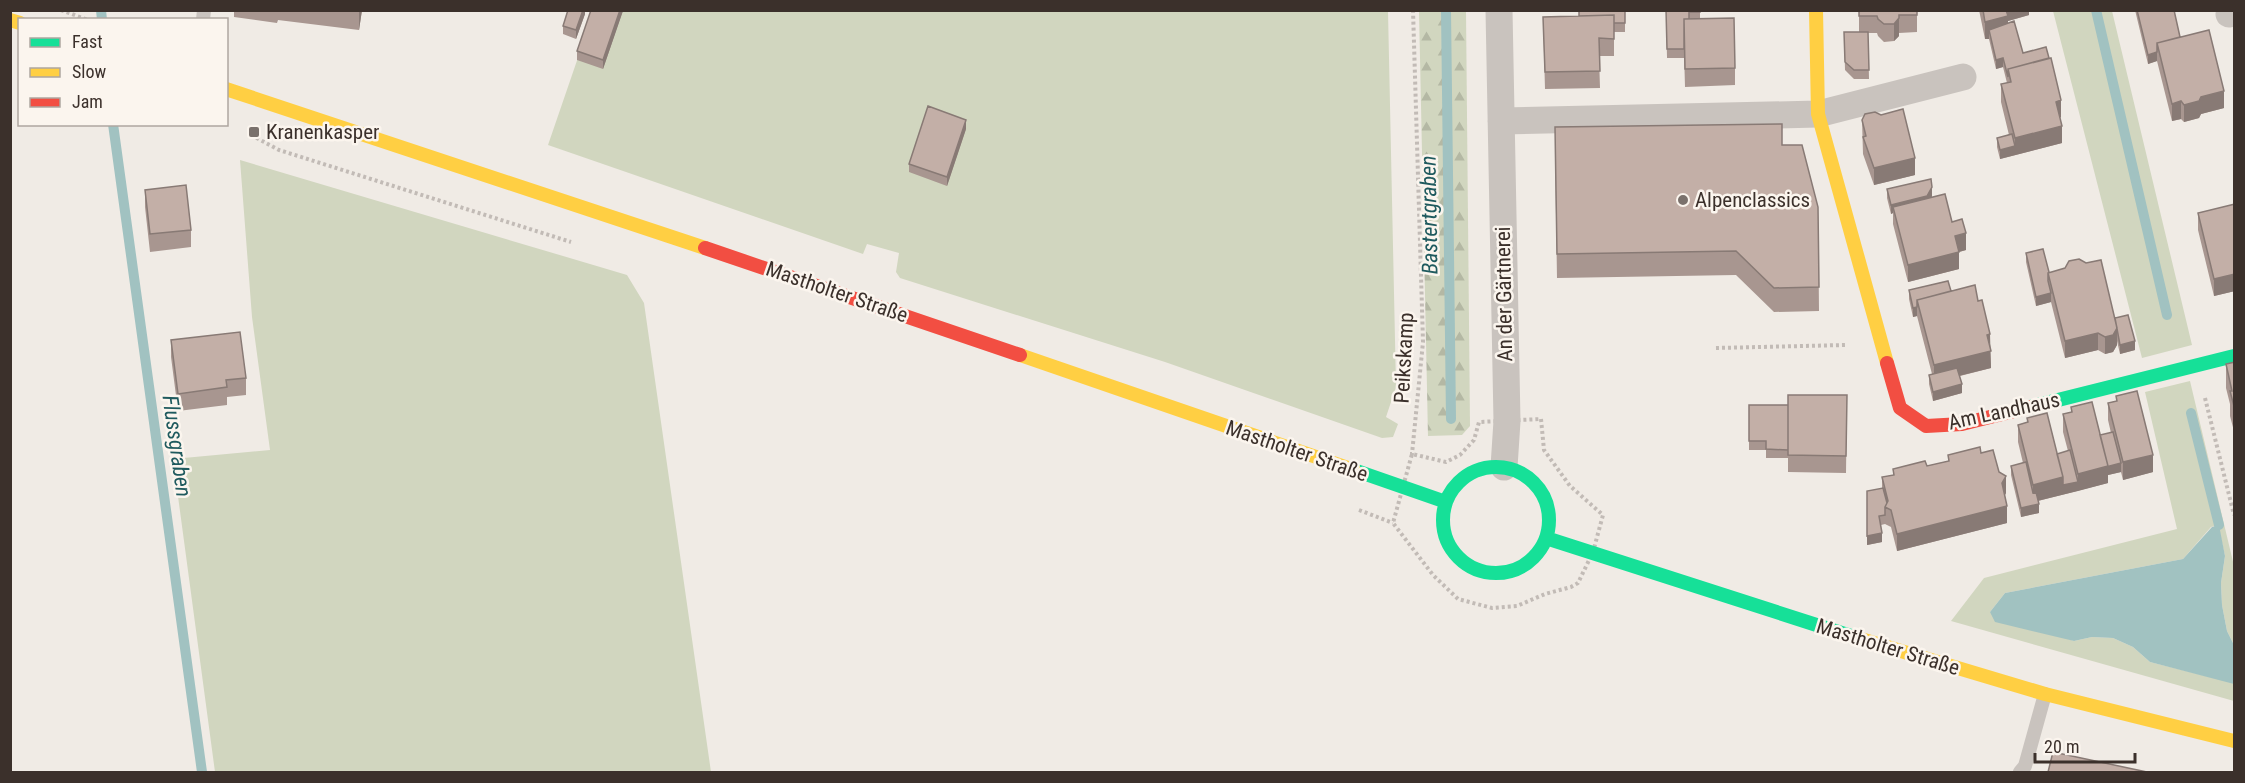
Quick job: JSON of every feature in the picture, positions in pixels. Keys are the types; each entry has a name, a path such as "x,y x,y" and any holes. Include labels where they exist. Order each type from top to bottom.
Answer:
{"street":[{"name":"An der Gärtnerei","path":"1499,10 1507,421 1504,467"},
{"name":"Am Landhaus","path":"1816,10 1818,114 1880,344 1900,408 1926,426 1962,424 2235,356"},
{"path":"1501,121 1818,114 1963,77"},
{"name":"Mastholter Straße","path":"228,90 850,296 1446,502"},
{"path":"1486,467 1504,467 1525,476 1542,493 1548,507 1549,523 1546,538 1538,553 1526,564 1510,572 1494,574 1477,570 1463,562 1451,550 1442,518 1446,502 1455,486 1469,474 1486,467"},
{"name":"Mastholter Straße","path":"1546,538 1849,636 2044,694 2235,741"}],"lane":[{"path":"2020,772 2025,766 2044,694"}],"path":[{"path":"61,10 82,18"},
{"name":"Peikskamp","path":"1393,523 1412,454 1423,342 1413,10"},
{"path":"248,133 279,150 574,243"},
{"path":"1716,348 1880,344"},
{"path":"2197,365 2235,515"},
{"path":"1348,507 1393,523 1433,575 1458,599 1492,608 1517,606 1578,583 1593,552 1603,515 1570,486 1544,450 1541,419 1479,422 1474,440 1460,455 1446,462 1412,454"}],"green space":[{"path":"594,11 1388,11 1396,387 1386,417 1398,424 1393,437 1382,438 1165,362 900,278 896,272 899,253 867,244 863,254 548,145"},
{"path":"1419,11 1466,11 1470,426 1462,435 1428,436"},
{"path":"2053,11 2112,11 2192,345 2142,358"},
{"path":"240,160 627,275 644,303 711,772 215,772 173,459 270,450 252,317"},
{"path":"2190,381 2234,566 2234,645 2227,631 2222,605 2221,583 2225,556 2218,525 2211,527 2183,559 2005,593 1990,612 2074,641 2092,637 2113,638 2133,647 2150,662 2234,683 2234,701 1951,621 1984,578 2177,529 2145,392"}],"water":[{"path":"2219,525 2225,556 2221,583 2222,605 2227,631 2234,645 2234,684 2150,662 2133,647 2113,638 2092,637 2074,641 1995,622 1990,612 2005,593 2183,559 2212,527"}],"building":[{"path":"568,10 583,10 576,30 563,26"},
{"path":"591,10 620,10 603,60 577,51"},
{"path":"1579,10 1625,10 1625,23 1614,23 1614,15 1579,16"},
{"path":"1666,10 1700,10 1700,12 1689,12 1689,19 1684,19 1684,49 1667,49"},
{"path":"1859,10 1917,10 1917,15 1899,15 1894,24 1884,24 1877,16 1859,16"},
{"path":"1983,10 2006,10 2008,16 1985,22"},
{"path":"2137,10 2174,10 2180,37 2157,43 2157,52 2148,55"},
{"path":"1614,15 1614,39 1599,38 1600,71 1545,72 1543,17"},
{"path":"1734,18 1735,68 1685,69 1684,19"},
{"path":"2014,21 2023,53 2046,47 2049,58 2008,69 2008,77 2003,58 1996,60 1989,30"},
{"path":"2209,30 2224,91 2201,97 2199,101 2184,105 2181,101 2172,104 2157,43"},
{"path":"1844,32 1868,32 1869,70 1854,70 1845,62"},
{"path":"2051,58 2061,100 2056,102 2062,126 2015,138 2001,84 2011,82 2008,69"},
{"path":"928,106 966,120 947,177 909,164"},
{"path":"1903,109 1915,158 1874,168 1863,137 1866,136 1862,120 1865,114 1875,112 1881,115"},
{"name":"Alpenclassics","path":"1782,124 1782,145 1802,145 1818,207 1819,287 1774,288 1736,251 1557,254 1555,127"},
{"path":"2012,134 2015,146 2000,150 1997,138"},
{"path":"1931,179 1932,187 1927,196 1891,205 1887,189"},
{"path":"186,185 191,230 150,234 145,190"},
{"path":"1945,194 1952,222 1962,219 1966,233 1955,236 1959,252 1908,265 1893,207"},
{"path":"2235,204 2235,274 2214,279 2198,213"},
{"path":"2043,249 2051,293 2036,297 2026,253"},
{"path":"2079,259 2086,263 2101,260 2117,328 2113,335 2105,337 2098,333 2065,341 2048,273 2065,268 2069,261"},
{"path":"1948,281 1951,291 1917,300 1917,307 1913,308 1909,290"},
{"path":"1975,285 1978,301 1982,300 1990,334 1987,335 1991,351 1934,365 1917,300"},
{"path":"2128,315 2135,341 2120,345 2115,318"},
{"path":"240,332 246,378 226,380 227,387 178,394 171,340"},
{"path":"2235,362 2235,410 2226,364"},
{"path":"1957,368 1962,384 1933,392 1929,375"},
{"path":"2137,391 2153,455 2123,462 2108,403 2117,401 2116,396"},
{"path":"1788,395 1847,395 1846,456 1788,455"},
{"path":"2092,402 2108,466 2078,474 2063,414 2072,412 2071,407"},
{"path":"1749,405 1788,405 1788,450 1766,449 1766,441 1749,441"},
{"path":"2047,413 2063,477 2033,485 2018,425 2028,422 2027,418"},
{"path":"2113,432 2121,463 2106,467 2108,466 2100,435"},
{"path":"1980,447 1981,453 1993,450 1999,472 2006,476 2002,483 2007,506 1897,534 1891,510 1885,507 1888,501 1882,477 1894,475 1893,469 1925,461 1927,466 1949,461 1948,455"},
{"path":"2070,450 2078,482 2063,485 2057,454"},
{"path":"2026,462 2033,493 2036,492 2039,504 2021,508 2011,466"},
{"path":"1883,488 1887,503 1885,515 1879,516 1882,533 1867,536 1867,491"},
{"path":"2053,752 2147,772 2048,772"}],"waterway":[{"name":"Flussgraben","path":"101,10 102,18"},
{"name":"Bastertgraben","path":"1446,10 1451,419"},
{"path":"2096,10 2167,315"},
{"name":"Flussgraben","path":"113,126 202,772"},
{"path":"2191,413 2219,525"}],"traffic: fast":[{"path":"2030,407 2234,356"},
{"path":"1496,467 1516,471 1533,483 1545,500 1549,520 1545,540 1533,557 1516,569 1496,573 1476,569 1459,557 1447,540 1443,520 1447,500 1459,483 1476,471 1496,467"},
{"path":"1354,470 1446,502"},
{"path":"1546,538 1854,637"}],"traffic: slow":[{"path":"1816,10 1818,114 1887,363"},
{"path":"10,20 18,22"},
{"path":"228,90 705,248"},
{"path":"1020,355 1354,470"},
{"path":"1854,637 2045,694 2234,741"}],"traffic: jam":[{"path":"705,248 1020,355"},
{"path":"1887,363 1900,408 1926,426 1962,424 2030,407"}],"place":[{"name":"Kranenkasper","path":"254,132"},
{"name":"Alpenclassics","path":"1683,200"}]}
